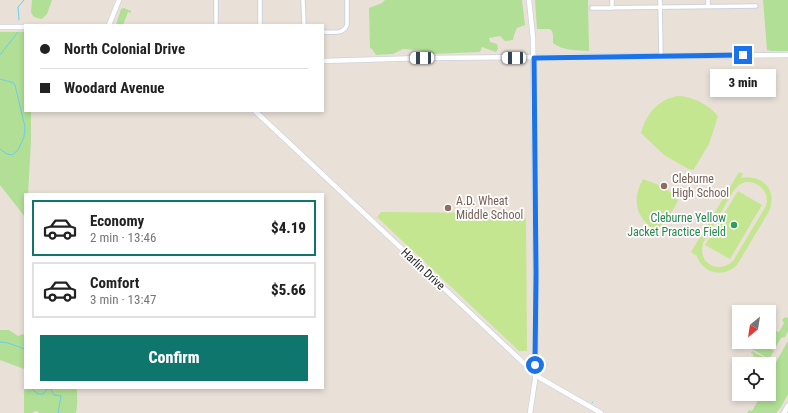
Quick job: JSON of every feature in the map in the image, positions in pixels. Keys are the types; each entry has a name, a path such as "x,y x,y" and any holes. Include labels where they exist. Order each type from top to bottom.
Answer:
{"main road":[{"path":"784,413 788,406"}],"street":[{"path":"111,24 111,19 119,0"},
{"path":"216,0 216,24"},
{"path":"260,0 260,24"},
{"path":"303,0 304,24"},
{"path":"324,32 341,32 346,28 347,0"},
{"path":"529,0 534,58 536,291 536,374 530,413"},
{"path":"612,0 612,8"},
{"path":"660,0 661,56"},
{"path":"708,0 708,6"},
{"path":"592,8 756,6"},
{"path":"0,27 24,27"},
{"path":"324,61 415,58 788,55"},
{"name":"Harlin Drive","path":"256,112 536,374 601,413"}],"green space":[{"path":"32,0 52,0 47,14 42,19 33,16 31,12"},
{"path":"385,0 522,0 525,25 517,28 513,40 505,41 500,36 489,38 490,42 497,44 498,49 496,52 482,47 480,52 431,54 418,50 403,49 393,54 376,55 370,48 369,8 382,3"},
{"path":"535,0 588,0 589,51 570,50 557,46 553,43 553,33 550,29 537,29"},
{"path":"763,0 788,0 788,51 767,50"},
{"path":"124,8 131,11 131,13 128,12 123,24 116,24 121,9"},
{"path":"0,32 24,32 24,112 31,112 31,141 28,193 24,193 24,216 0,185"},
{"path":"677,96 688,97 705,104 718,116 709,144 694,169 690,170 664,155 641,133 649,114 653,109 664,101"},
{"path":"739,172 743,174 741,178 749,177 756,179 763,182 767,186 772,198 771,206 737,265 725,272 713,272 703,266 696,254 695,255 691,252","holes":["745,182 759,185 765,192 767,201 766,206 733,261 721,267 710,265 703,256 703,243 734,190 739,185"]},
{"path":"643,179 659,185 677,196 678,201 668,218 656,231 644,220 638,208 637,194"},
{"name":"Cleburne Yellow Jacket Practice Field","path":"738,191 762,205 730,259 705,245"},
{"path":"381,212 518,213 526,219 527,351 519,351 377,217"},
{"path":"784,318 788,318 788,331 785,337 781,338 776,347 776,331 779,332 784,323 782,320"},
{"path":"0,330 9,330 18,336 23,334 24,369 0,360"},
{"path":"788,341 788,394 781,407 776,413 747,413 749,410 752,411 758,401 776,401 776,362"},
{"path":"752,349 771,349 774,351 770,357 766,357"},
{"path":"752,351 763,357 754,357 751,353"},
{"path":"24,389 77,389 76,413 39,413 37,411 32,413 24,413"}],"waterway":[{"path":"19,20 18,7 24,0"},
{"path":"0,55 18,32"},
{"path":"0,79 14,83 25,127 24,137 18,150 12,155 7,154 0,149"},
{"path":"0,342 24,349"},
{"path":"33,389 38,394 43,394 47,389"},
{"path":"51,389 54,395 61,396 58,413"}],"place":[{"name":"Cleburne High School","path":"664,186"},
{"name":"A.D. Wheat Middle School","path":"448,208"},
{"name":"Cleburne Yellow Jacket Practice Field","path":"734,225"}],"route":[{"path":"535,365 536,274 534,58 743,55"}]}
